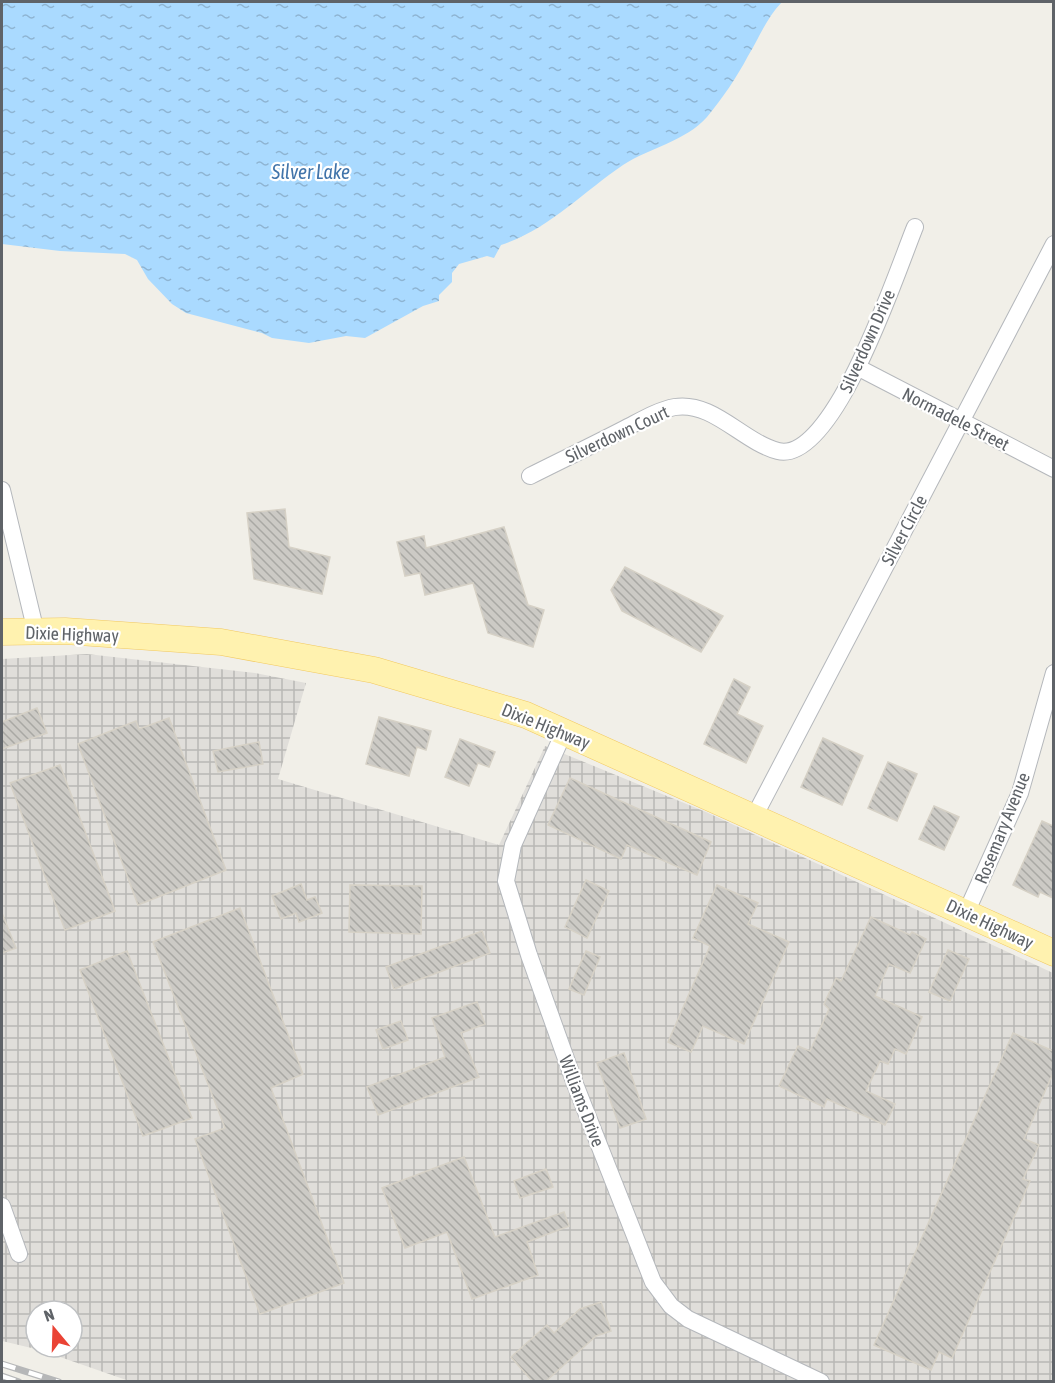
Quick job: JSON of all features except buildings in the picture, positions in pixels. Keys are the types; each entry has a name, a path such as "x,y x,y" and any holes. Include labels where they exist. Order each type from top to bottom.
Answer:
{"main road":[{"name":"Dixie Highway","path":"2,632 221,642 374,670 526,715 1053,953"}],"street":[{"name":"Silverdown Drive","path":"769,448 780,452 793,451 811,440 830,417 859,368 915,227"},
{"name":"Silver Circle","path":"754,817 1053,244"},
{"name":"Normadele Street","path":"859,368 1053,469"},
{"name":"Silverdown Court","path":"530,476 649,417 675,407 691,408 708,413 769,448"},
{"path":"2,490 36,632"},
{"name":"Rosemary Avenue","path":"966,913 1020,793 1053,673"},
{"name":"Williams Drive","path":"564,732 513,845 506,881 529,955 631,1229 653,1282 671,1306 688,1319 821,1382"},
{"path":"2,1206 19,1254"}],"shaded area":[{"path":"87,654 255,673 306,683 278,779 499,845 545,746 706,812 1053,973 1053,1381 132,1382 66,1359 84,1359 84,1299 24,1299 24,1346 2,1341 2,659"}],"water":[{"name":"Silver Lake","path":"2,2 782,2 768,21 729,88 707,117 689,132 623,165 550,220 501,245 494,258 487,256 459,264 452,273 452,282 439,295 439,301 423,306 365,338 346,336 309,343 272,338 262,333 186,313 172,304 148,279 137,260 125,254 60,251 2,244"}],"railway":[{"path":"2,1364 59,1382"},
{"path":"2,1376 19,1382"}]}
